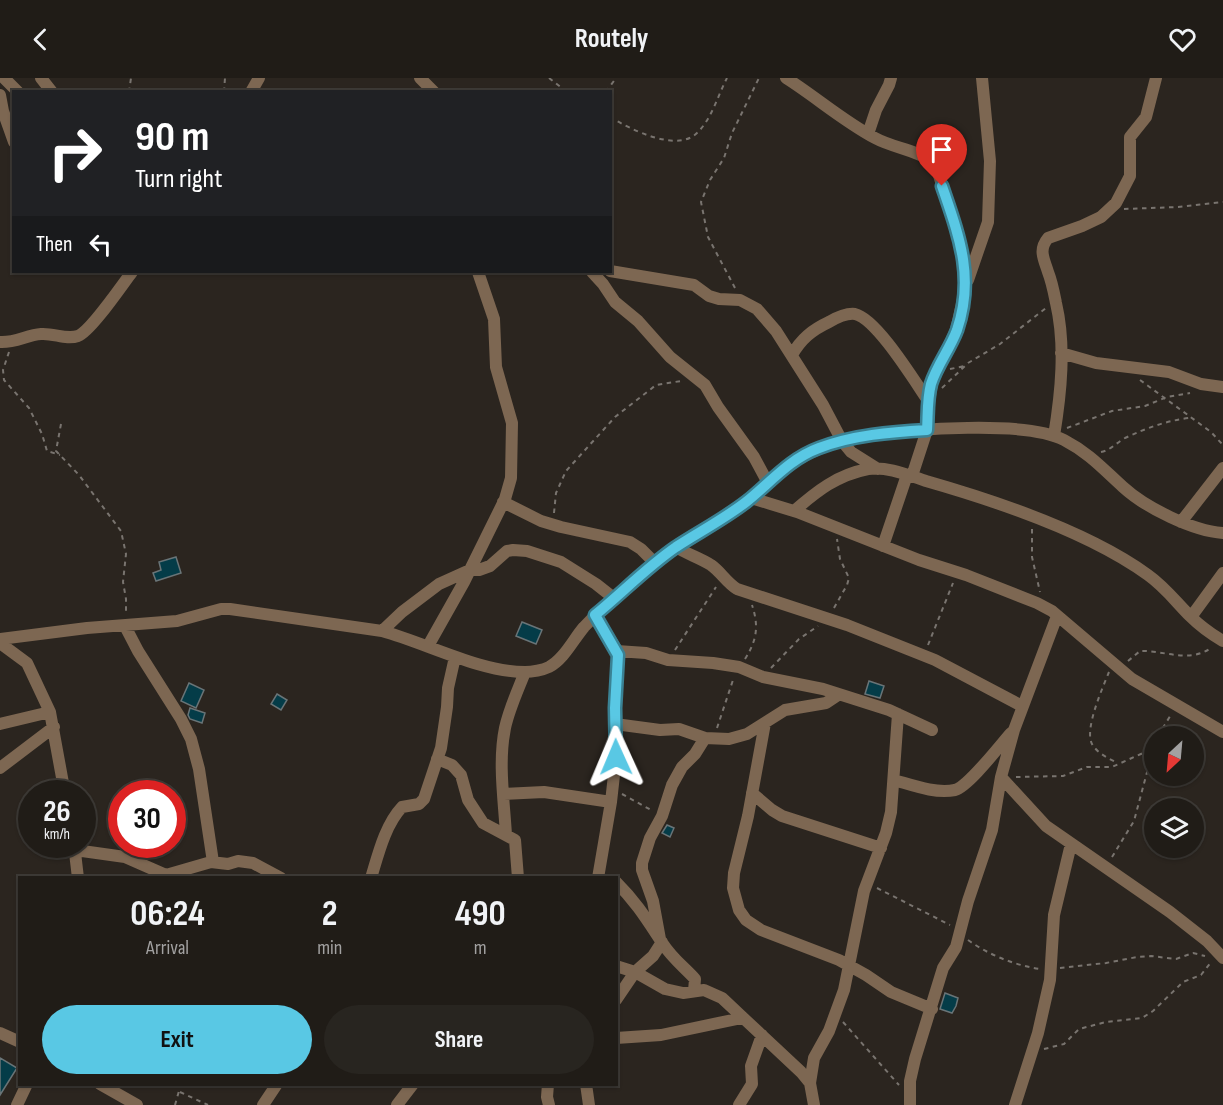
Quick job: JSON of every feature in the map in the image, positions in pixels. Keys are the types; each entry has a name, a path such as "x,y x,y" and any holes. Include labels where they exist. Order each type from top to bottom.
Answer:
{"street":[{"path":"4,78 16,90"},
{"path":"41,78 50,90"},
{"path":"420,78 432,90"},
{"path":"786,78 868,134 890,145 929,158 937,166 961,244 965,290"},
{"path":"868,134 891,78"},
{"path":"883,546 927,430 929,398 933,381 956,330 965,290 988,222 990,161 982,78"},
{"path":"1055,433 1062,353 1056,301 1042,248 1044,242 1056,233 1082,226 1101,217 1113,207 1121,195 1130,176 1130,137 1146,117 1155,78"},
{"path":"0,95 12,136"},
{"path":"612,271 694,285 709,296 745,302 763,314 792,355 842,441 851,452 878,470"},
{"path":"5,342 39,334 69,338 79,336 89,327 131,273"},
{"path":"428,646 470,570 512,478 512,423 496,367 494,319 478,273"},
{"path":"593,273 618,305 638,321 670,357 708,388 718,407 754,457 768,483"},
{"path":"792,355 807,334 847,315 855,314 870,324 883,338 929,398"},
{"path":"1062,353 1096,363 1157,370 1201,384 1223,387"},
{"path":"0,639 87,628 177,621 221,609 230,609 382,631 455,657 490,666 525,672 549,667 562,656 595,615 655,563 751,498 800,456 818,448 868,435 983,428 1055,433 1087,454 1131,494 1181,522 1223,533"},
{"path":"1181,522 1223,468"},
{"path":"794,511 827,484 869,469 887,470 985,498 1061,528 1127,561 1162,585 1191,617 1222,641"},
{"path":"751,498 794,511 883,546 1015,593 1046,608 1115,666 1177,706 1223,732"},
{"path":"503,502 554,525 630,542 655,563"},
{"path":"676,547 707,562 730,585 831,620 923,656 956,670 1023,706"},
{"path":"382,631 402,612 439,584 470,570 479,570 489,566 507,551 527,551 561,561 615,599"},
{"path":"1191,617 1223,573"},
{"path":"595,615 617,651 618,659 616,757 599,872"},
{"path":"910,1100 910,1081 915,1059 944,968 956,946 971,891 992,830 1001,775 1014,730 1057,616"},
{"path":"125,626 191,739 199,769 213,862"},
{"path":"0,643 27,663 50,711 63,780"},
{"path":"617,651 646,653 668,660 739,667 763,677 823,689 898,714 932,730"},
{"path":"372,876 396,814 402,807 422,802 444,732 448,688 455,657"},
{"path":"506,835 502,772 505,729 525,672"},
{"path":"615,724 660,730 679,729 710,739 729,739 747,734 785,710 826,703 838,695"},
{"path":"0,724 50,711"},
{"path":"814,1105 810,1083 814,1058 829,1031 844,990 857,918 891,812 898,714"},
{"path":"765,723 734,873 733,888 739,910 746,920 761,930 849,966 891,992 932,1009"},
{"path":"0,768 54,727"},
{"path":"894,780 929,789 956,790 966,784 1014,730"},
{"path":"618,997 635,972 653,956 661,941 653,901 642,866 650,838 662,816 672,785 682,767 710,739"},
{"path":"437,759 455,767 461,775 468,800 483,823 516,842 518,876"},
{"path":"1001,775 1037,816 1071,844 1170,912 1207,941 1218,961"},
{"path":"504,794 544,792 611,802"},
{"path":"752,792 782,816 881,848"},
{"path":"1015,1105 1038,1033 1052,970 1054,915 1071,844"},
{"path":"96,851 124,857 166,875 213,862 228,864 238,861 250,862 277,876"},
{"path":"75,858 78,876"},
{"path":"618,884 639,906 683,970 695,979 694,991"},
{"path":"618,967 635,972 665,989 683,993 704,990 722,998 795,1065 810,1083"},
{"path":"618,1038 662,1035 742,1018"},
{"path":"0,1033 18,1041"},
{"path":"739,1105 751,1087 751,1066 762,1035"},
{"path":"17,1105 26,1086"},
{"path":"104,1086 137,1105"},
{"path":"263,1105 276,1086"},
{"path":"397,1105 411,1086"},
{"path":"548,1086 549,1105"},
{"path":"586,1086 590,1105"}],"path":[{"path":"549,78 564,90"},
{"path":"612,118 653,137 687,139 699,132 727,78"},
{"path":"745,302 728,278 711,244 701,202 710,180 724,158 732,133 759,78"},
{"path":"1113,207 1140,209 1223,202"},
{"path":"929,398 944,388 968,363 1000,344 1056,301"},
{"path":"5,342 9,355 2,375 4,380 29,408 42,434 46,451 60,455"},
{"path":"554,525 556,493 561,478 580,454 615,417 656,385 678,382 693,375"},
{"path":"1139,380 1211,432 1223,445"},
{"path":"1055,433 1112,411 1145,406 1163,399 1198,392"},
{"path":"1087,454 1108,451 1122,439 1164,421 1189,418"},
{"path":"61,424 56,448 121,531 126,554 123,582 126,599 125,626"},
{"path":"1032,517 1032,557 1039,590 1046,608"},
{"path":"763,677 799,639 831,620 849,578 838,554 836,527"},
{"path":"923,656 958,573"},
{"path":"668,660 721,576"},
{"path":"710,739 739,667 755,642 755,620 749,593"},
{"path":"1119,764 1097,750 1090,740 1093,718 1115,666 1140,651 1200,655 1222,641"},
{"path":"1164,726 1177,706"},
{"path":"1001,775 1063,776 1088,767 1112,767 1144,752"},
{"path":"1106,868 1134,821 1144,784"},
{"path":"612,788 662,816"},
{"path":"867,883 934,916 992,954 1026,967 1052,970 1137,957 1176,959 1194,954 1218,961 1201,975 1183,982 1153,1011 1142,1018 1106,1022 1082,1028 1060,1046 1039,1050 1030,1055"},
{"path":"835,1012 910,1100"},
{"path":"175,1105 181,1086"},
{"path":"180,1092 208,1105"}],"building":[{"path":"176,557 181,573 156,581 153,573 161,570 159,562"},
{"path":"522,622 542,630 536,644 516,636"},
{"path":"869,681 884,686 880,698 865,694"},
{"path":"189,683 204,690 196,708 181,701"},
{"path":"277,694 287,700 281,710 271,704"},
{"path":"190,708 205,713 202,723 190,719 188,715"},
{"path":"667,825 674,828 670,837 662,833"},
{"path":"945,993 958,998 952,1013 940,1009"},
{"path":"0,1058 17,1068 0,1095"}],"route":[{"path":"616,757 615,708 618,655 595,615 642,573 676,547 744,504 800,456 838,441 868,435 927,430 931,387 956,330 965,290 964,257 958,231 942,186"}]}
